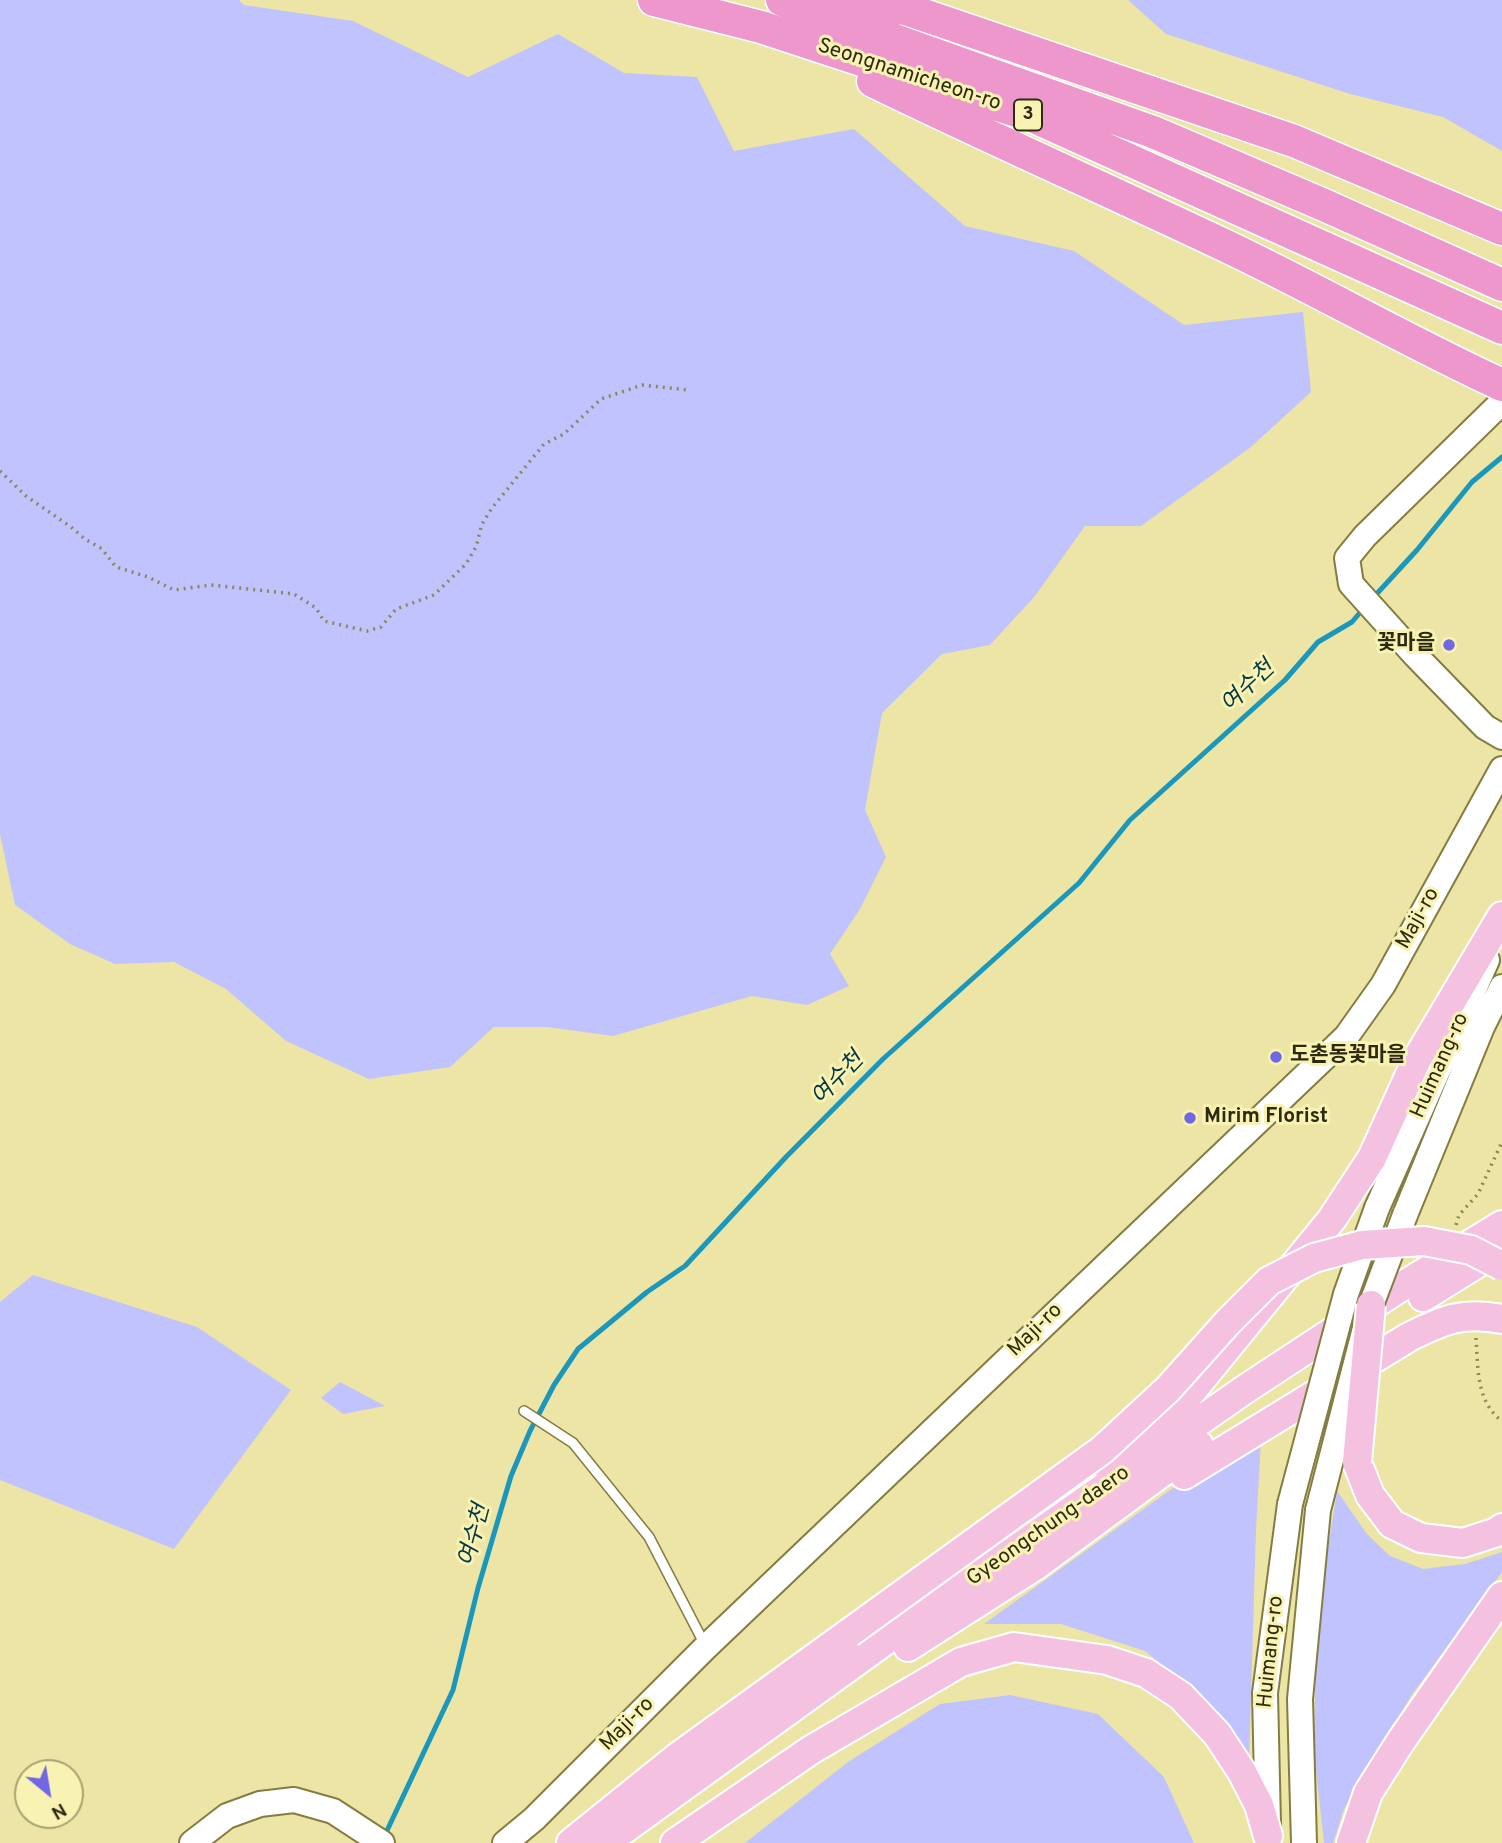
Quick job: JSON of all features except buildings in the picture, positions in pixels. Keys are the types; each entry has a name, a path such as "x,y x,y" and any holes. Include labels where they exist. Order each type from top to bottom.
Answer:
{"highway":[{"name":"Seongnamicheon-ro","path":"653,0 761,27 1032,116 1502,328"},
{"name":"Seongnamicheon-ro","path":"782,0 1153,132 1414,244 1502,285"},
{"path":"817,0 906,9 1294,141 1502,229"},
{"path":"761,27 992,139 1229,247 1502,385"}],"main road":[{"path":"1502,402 1365,536 1348,558 1351,584 1485,727 1502,737"},
{"name":"Maji-ro","path":"505,1843 534,1819 706,1647 1346,1037 1382,985 1502,769"},
{"path":"894,1635 1040,1521 1187,1398 1332,1219 1372,1158 1417,1059 1502,916"},
{"name":"Huimang-ro","path":"1269,1839 1265,1693 1290,1504 1346,1294 1377,1208 1502,924"},
{"name":"Huimang-ro","path":"1304,1843 1300,1699 1318,1510 1371,1305 1482,1027 1502,987"},
{"name":"Gyeongchung-daero","path":"605,1843 894,1635 1244,1391 1396,1290 1502,1225"},
{"path":"571,1843 678,1756 1102,1450 1168,1389 1269,1281 1314,1258 1362,1245 1424,1241 1471,1250 1502,1266"},
{"name":"Gyeongchung-daero","path":"636,1843 883,1663 1035,1566 1248,1409 1502,1248"},
{"path":"1371,1305 1357,1462 1370,1495 1392,1524 1421,1538 1463,1543 1502,1528"},
{"path":"1035,1566 1409,1336 1444,1319 1485,1315 1502,1319"},
{"path":"1351,1843 1368,1793 1502,1596"},
{"path":"675,1843 811,1750 940,1674 961,1662 1014,1647 1107,1660 1146,1673 1181,1696 1217,1734 1242,1772 1259,1804 1269,1839"},
{"path":"192,1843 227,1816 260,1804 294,1800 333,1811 383,1843"}],"lane":[{"path":"527,1413 573,1443 649,1536 706,1647"}],"path":[{"path":"0,471 26,496 85,540 102,549 116,568 148,577 174,590 211,585 295,594 316,608 324,621 368,631 381,627 396,609 434,595 466,564 476,547 482,524 527,464 544,444 564,434 601,400 642,385 687,390"},
{"path":"1456,1227 1459,1215 1481,1187 1502,1142"},
{"path":"1476,1332 1478,1370 1484,1399 1490,1410 1502,1421"}],"shaded area":[{"path":"0,0 239,0 244,5 353,21 468,77 558,34 624,73 697,77 734,151 854,129 965,226 1074,251 1184,325 1303,312 1311,392 1251,447 1141,526 1085,526 1035,596 990,645 942,654 882,713 865,810 886,857 860,909 830,954 849,986 807,1005 752,996 613,1036 547,1027 494,1027 450,1067 369,1079 286,1041 226,989 174,962 115,964 70,944 15,905 0,834"},
{"path":"1128,0 1502,0 1502,151 1443,117 1350,94 1166,34"},
{"path":"33,1275 197,1327 291,1390 174,1549 0,1480 0,1302"},
{"path":"340,1382 385,1406 343,1414 321,1398"},
{"path":"1261,1440 1249,1761 1200,1696 1145,1651 1061,1624 984,1624 1170,1490"},
{"path":"1337,1491 1367,1534 1390,1556 1423,1569 1465,1564 1502,1552 1502,1572 1411,1696 1344,1809 1333,1843 1324,1843 1314,1752 1316,1623"},
{"path":"1010,1695 1098,1714 1164,1777 1194,1843 745,1843 848,1762 940,1704"}],"waterway":[{"name":"여수천","path":"1372,599 1417,550 1472,482 1502,457"},
{"name":"여수천","path":"384,1837 453,1690 478,1588 511,1476 554,1385 578,1349 647,1292 685,1266 786,1157 883,1059 1079,883 1130,820 1285,680 1318,642 1352,622 1363,609"}],"place":[{"name":"꽃마을","path":"1449,645"},
{"name":"도촌동꽃마을","path":"1276,1057"},
{"name":"Mirim Florist","path":"1190,1118"}]}
